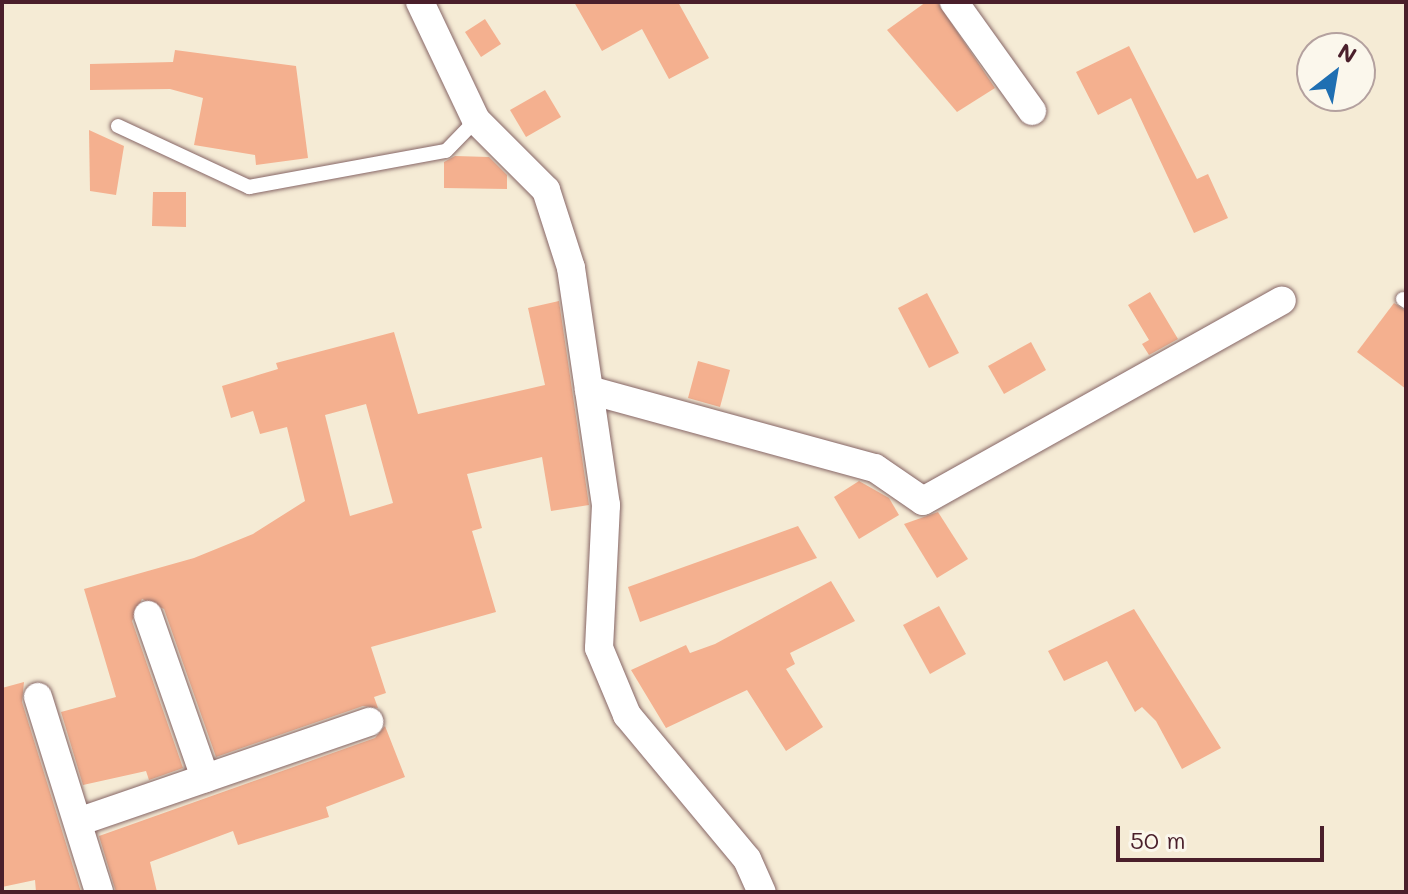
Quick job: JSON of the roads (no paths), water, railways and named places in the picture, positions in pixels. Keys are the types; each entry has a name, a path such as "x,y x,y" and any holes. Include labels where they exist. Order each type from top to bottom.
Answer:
{"street":[{"path":"420,2 476,120 546,190 571,268 606,505 599,648 627,715 747,859 762,892"},
{"path":"954,2 1032,111"},
{"path":"589,390 875,468 923,501 1282,300"},
{"path":"148,615 205,778"},
{"path":"38,697 81,821 99,892"},
{"path":"81,821 369,722"}],"lane":[{"path":"118,126 249,187 446,151 476,120"}]}
